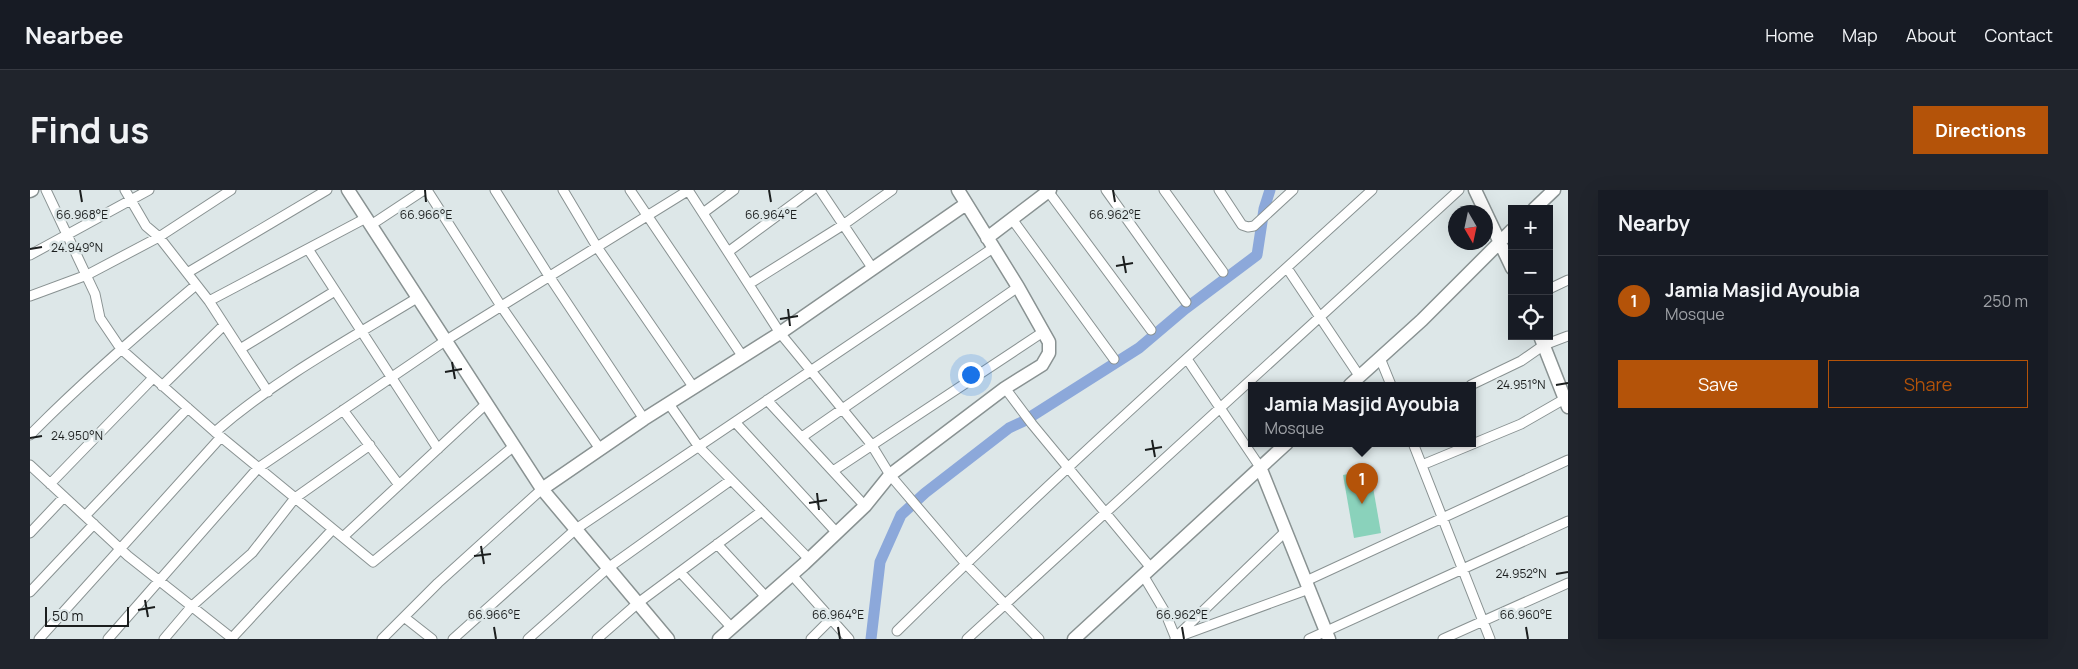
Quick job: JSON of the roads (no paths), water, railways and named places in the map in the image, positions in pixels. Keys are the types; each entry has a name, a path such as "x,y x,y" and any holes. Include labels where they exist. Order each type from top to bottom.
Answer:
{"street":[{"path":"46,190 96,294 100,318 120,349 218,435 373,562 514,446"},
{"path":"125,190 146,226 159,237 209,301 268,392"},
{"path":"30,255 132,201 149,190"},
{"path":"30,296 87,275 159,237 230,190"},
{"path":"187,273 327,190"},
{"path":"348,190 444,341 542,489 668,639"},
{"path":"209,301 308,249 368,221 425,190 501,306 600,450"},
{"path":"495,190 549,276 644,419"},
{"path":"563,190 597,247 694,388"},
{"path":"630,190 743,356"},
{"path":"108,639 258,468 444,341 688,190 780,333 871,444 890,474 966,564 1039,639"},
{"path":"703,213 734,190"},
{"path":"728,252 812,190"},
{"path":"820,190 873,269"},
{"path":"749,284 843,225 892,190"},
{"path":"719,639 792,575 865,506 890,474 1006,388 1042,365 1049,353 1048,342 1018,287 958,190"},
{"path":"453,639 576,529 811,371 990,243 1012,219 1049,190 1151,330"},
{"path":"1106,190 1186,302"},
{"path":"1164,190 1223,272"},
{"path":"1219,190 1242,225 1248,227 1254,226 1292,190"},
{"path":"897,631 1069,467 1372,190"},
{"path":"1249,382 1458,190"},
{"path":"1475,190 1508,258"},
{"path":"1538,205 1554,190"},
{"path":"382,639 438,583 542,489 644,419 780,333 966,204"},
{"path":"1012,219 1114,358"},
{"path":"1287,268 1320,317 1355,381 1422,320 1508,234"},
{"path":"308,249 438,449"},
{"path":"1553,287 1568,280"},
{"path":"30,435 61,403 120,349 196,285"},
{"path":"802,437 1018,287"},
{"path":"240,349 335,291"},
{"path":"39,639 121,549 242,408 417,298"},
{"path":"162,386 224,325"},
{"path":"833,471 871,444 1043,332"},
{"path":"1476,383 1520,362 1542,341 1568,336"},
{"path":"1476,443 1522,424 1567,401 1542,341"},
{"path":"1380,358 1390,382"},
{"path":"1187,359 1260,467 1327,635"},
{"path":"50,484 153,378"},
{"path":"968,639 1248,383"},
{"path":"1006,388 1032,424 1106,512 1147,571 1175,639"},
{"path":"767,400 865,506"},
{"path":"342,537 486,404"},
{"path":"669,404 699,446 809,559"},
{"path":"85,516 188,408"},
{"path":"343,410 399,485"},
{"path":"735,422 837,532"},
{"path":"164,639 192,606 252,553 295,498 370,445"},
{"path":"1074,639 1283,447"},
{"path":"1415,447 1490,639"},
{"path":"1422,465 1466,447"},
{"path":"1175,639 1307,585 1443,518 1568,460"},
{"path":"31,468 121,549 232,639 333,529"},
{"path":"528,639 608,568 731,480"},
{"path":"30,533 64,497"},
{"path":"597,639 638,603 762,511"},
{"path":"1309,639 1327,635 1463,569 1568,521"},
{"path":"30,592 94,524"},
{"path":"1175,639 1286,531"},
{"path":"717,544 766,597"},
{"path":"680,572 732,628"},
{"path":"792,575 849,639"},
{"path":"1443,639 1568,583"},
{"path":"404,617 432,639"},
{"path":"811,639 832,619"}],"waterway":[{"path":"871,639 880,562 901,515 925,493 1009,428 1024,421 1139,348 1185,309 1257,255 1264,209 1270,190"}],"place":[{"name":"Jamia Masjid Ayoubia","path":"1362,504"}]}
